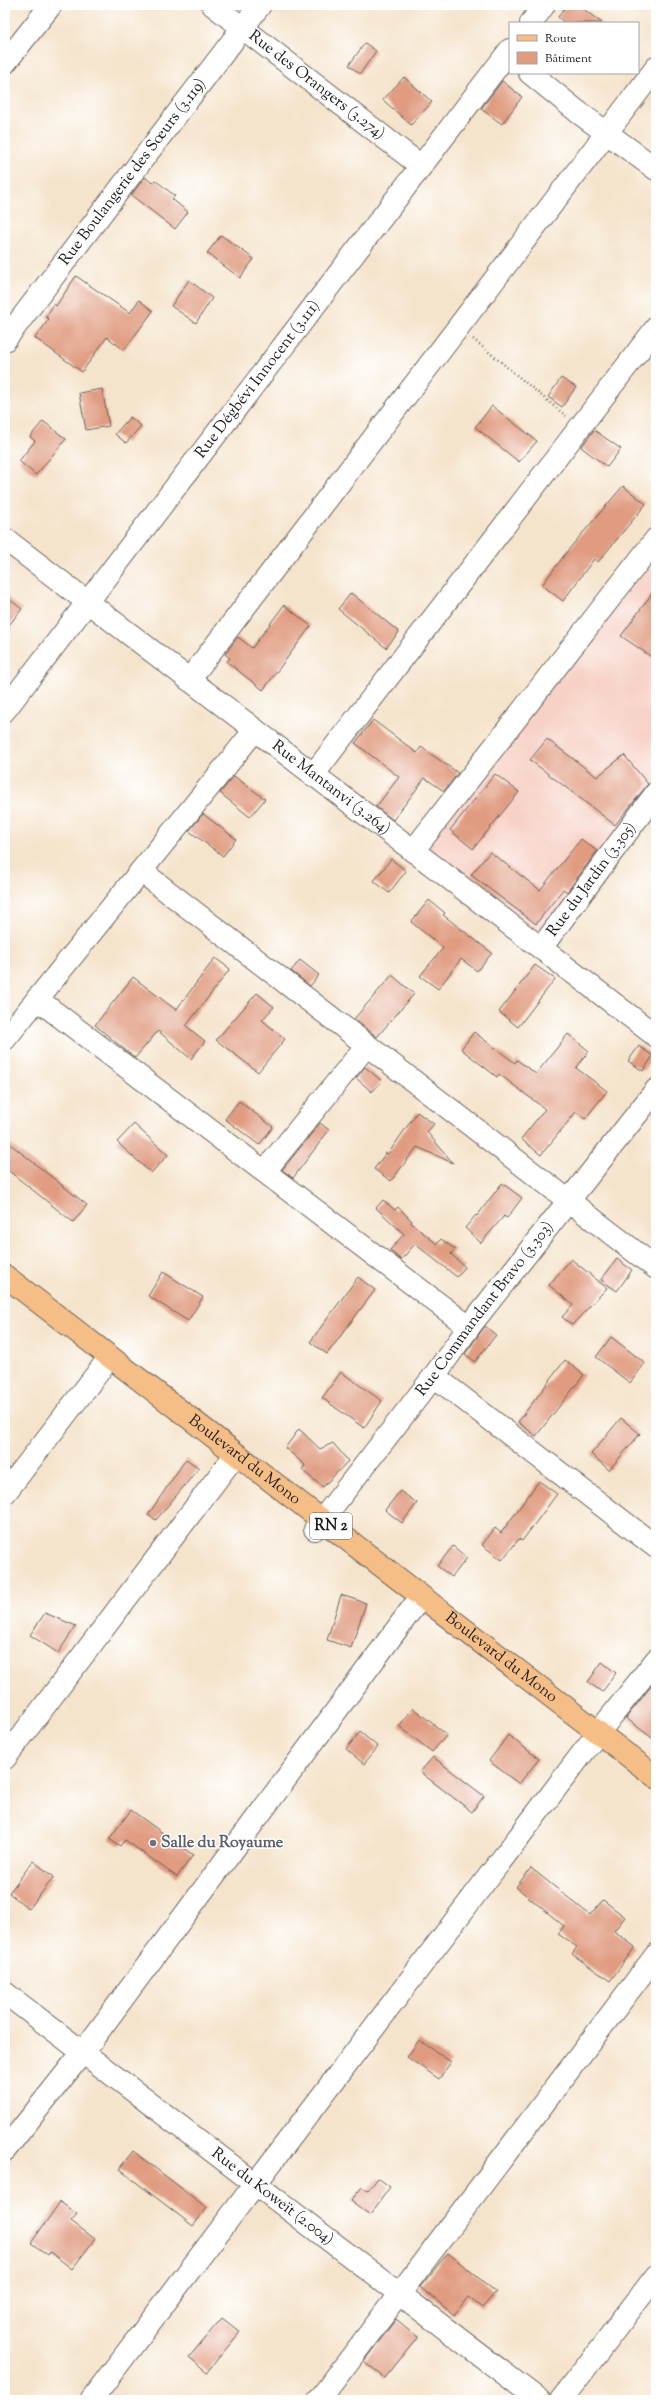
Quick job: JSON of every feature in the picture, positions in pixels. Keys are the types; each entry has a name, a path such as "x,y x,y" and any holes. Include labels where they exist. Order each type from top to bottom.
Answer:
{"main road":[{"name":"Boulevard du Mono","path":"5,1276 318,1524 595,1737 656,1792"},
{"name":"Boulevard du Mono","path":"5,1291 229,1463 318,1524 414,1606 595,1737 656,1776"}],"street":[{"path":"5,63 51,5"},
{"name":"Rue des Orangers (3.274)","path":"213,5 421,166"},
{"name":"Rue Boulangerie des Sœurs (3.119)","path":"5,340 260,5"},
{"path":"531,22 544,5"},
{"name":"Rue Dégbévi Innocent (3.111)","path":"5,710 421,166 509,54"},
{"path":"189,680 656,68"},
{"path":"531,74 656,169"},
{"path":"313,775 656,328"},
{"name":"Rue Mantanvi (3.264)","path":"5,539 656,1036"},
{"path":"413,851 656,539"},
{"path":"5,1039 255,730"},
{"name":"Rue du Jardin (3.305)","path":"541,948 656,793"},
{"path":"141,871 656,1268"},
{"path":"37,999 469,1327"},
{"path":"264,1171 367,1045"},
{"name":"Rue Commandant Bravo (3.303)","path":"318,1524 434,1376 469,1327 656,1090"},
{"path":"5,1493 103,1366"},
{"path":"434,1376 656,1547"},
{"path":"5,1758 229,1463"},
{"path":"5,2150 83,2052 414,1606"},
{"path":"91,2400 595,1737 656,1660"},
{"path":"318,2400 656,1955"},
{"name":"Rue du Koweït (2.004)","path":"5,1993 539,2400"},
{"path":"561,2400 656,2276"}],"path":[{"path":"458,327 580,427"}],"shaded area":[{"path":"656,557 656,780 541,934 424,846"}],"building":[{"path":"567,5 578,5 601,22 564,22 558,17"},
{"path":"365,43 376,51 360,74 349,65"},
{"path":"404,77 432,102 411,125 383,100"},
{"path":"502,81 522,97 502,124 481,109"},
{"path":"145,177 152,183 155,180 175,196 172,199 188,212 175,229 131,195"},
{"path":"221,235 254,259 240,278 207,253"},
{"path":"76,276 130,313 139,300 153,311 124,350 107,337 82,372 35,338 49,319 46,317 54,304 56,306"},
{"path":"189,280 212,298 196,323 171,306"},
{"path":"561,378 576,387 562,407 548,397"},
{"path":"102,389 109,426 86,430 79,393"},
{"path":"492,406 537,441 519,462 475,427"},
{"path":"130,417 141,426 126,443 115,434"},
{"path":"43,421 66,439 36,475 19,461 35,441 30,437"},
{"path":"594,430 621,449 607,467 581,447"},
{"path":"623,486 646,504 598,562 594,559 563,601 542,585 569,549"},
{"path":"656,588 656,660 621,636"},
{"path":"351,593 399,632 386,648 338,609"},
{"path":"5,596 22,609 5,630"},
{"path":"284,605 311,626 263,690 227,662 230,658 225,654 238,637 252,648"},
{"path":"373,720 417,753 421,747 458,773 444,791 425,778 393,820 376,807 399,777 355,743"},
{"path":"547,739 597,777 624,755 648,784 615,825 530,760"},
{"path":"495,774 519,792 473,849 450,830"},
{"path":"234,776 265,799 250,817 220,793"},
{"path":"203,814 236,839 223,856 189,831"},
{"path":"581,839 597,851 567,892 563,889 536,924 471,875 490,852 540,890"},
{"path":"391,859 406,871 389,893 374,881"},
{"path":"429,900 445,913 443,915 492,953 477,971 461,959 438,989 420,976 443,948 411,922"},
{"path":"215,958 230,969 186,1026 205,1041 191,1059 158,1031 135,1058 95,1025 133,977 176,1010"},
{"path":"300,960 319,975 310,986 291,971"},
{"path":"535,965 555,979 518,1027 499,1012"},
{"path":"392,975 414,994 377,1037 354,1019"},
{"path":"257,993 274,1007 262,1020 285,1039 258,1072 216,1040"},
{"path":"474,1032 515,1063 517,1060 536,1074 568,1034 589,1051 576,1068 607,1091 585,1119 576,1112 541,1155 521,1139 545,1109 499,1074 497,1077 461,1049"},
{"path":"639,1046 653,1056 643,1071 628,1061"},
{"path":"365,1067 382,1081 372,1092 356,1078"},
{"path":"239,1101 273,1127 259,1145 225,1119"},
{"path":"417,1112 434,1124 427,1132 453,1163 417,1147 391,1181 374,1169 386,1153 388,1154"},
{"path":"320,1123 329,1130 293,1178 282,1170"},
{"path":"134,1124 168,1155 151,1173 117,1142"},
{"path":"5,1140 87,1205 73,1222 5,1168"},
{"path":"502,1183 522,1198 507,1218 504,1216 481,1243 465,1228 476,1215 477,1216"},
{"path":"383,1200 395,1210 398,1207 412,1221 411,1223 437,1244 441,1239 455,1249 451,1254 465,1267 457,1277 415,1244 401,1260 390,1250 404,1234 376,1208"},
{"path":"571,1259 607,1288 572,1325 562,1317 573,1305 549,1285"},
{"path":"617,1259 632,1270 617,1291 601,1280"},
{"path":"163,1272 203,1297 188,1321 148,1296"},
{"path":"358,1277 375,1290 327,1354 310,1342"},
{"path":"485,1326 496,1335 475,1362 465,1354"},
{"path":"611,1337 645,1363 630,1383 596,1357"},
{"path":"565,1360 584,1375 536,1436 518,1422"},
{"path":"341,1372 382,1401 364,1428 322,1398"},
{"path":"621,1418 640,1434 609,1470 591,1454"},
{"path":"299,1429 320,1449 333,1443 348,1461 323,1487 302,1470 305,1465 285,1448"},
{"path":"186,1459 199,1468 156,1520 148,1515"},
{"path":"539,1481 557,1494 522,1541 519,1539 502,1560 482,1545 495,1528 501,1533"},
{"path":"400,1491 417,1503 402,1523 385,1510"},
{"path":"453,1546 467,1558 452,1577 437,1566"},
{"path":"341,1595 366,1603 351,1648 327,1640"},
{"path":"45,1613 76,1626 58,1653 30,1635"},
{"path":"602,1662 616,1673 602,1692 588,1682"},
{"path":"656,1680 656,1741 626,1718"},
{"path":"413,1708 447,1735 432,1752 399,1726"},
{"path":"360,1732 378,1747 364,1764 346,1749"},
{"path":"508,1735 539,1759 519,1784 489,1761"},
{"path":"433,1757 484,1796 472,1812 420,1772"},
{"name":"Salle du Royaume","path":"131,1810 193,1855 177,1877 125,1840 120,1846 109,1839"},
{"path":"33,1861 54,1877 29,1909 9,1893"},
{"path":"531,1868 590,1915 603,1900 625,1917 614,1931 635,1947 610,1981 572,1954 577,1947 558,1934 564,1926 516,1887"},
{"path":"419,2040 451,2062 439,2079 407,2057"},
{"path":"133,2151 207,2208 193,2226 119,2169"},
{"path":"378,2178 390,2187 370,2215 351,2201 362,2187 368,2191"},
{"path":"60,2202 77,2214 71,2221 95,2239 72,2269 50,2252 48,2255 31,2243"},
{"path":"448,2253 496,2292 482,2308 468,2297 454,2315 420,2287"},
{"path":"222,2318 240,2332 207,2372 189,2357"},
{"path":"396,2319 418,2337 385,2378 364,2361"}],"place":[{"name":"Salle du Royaume","path":"153,1843"}]}
